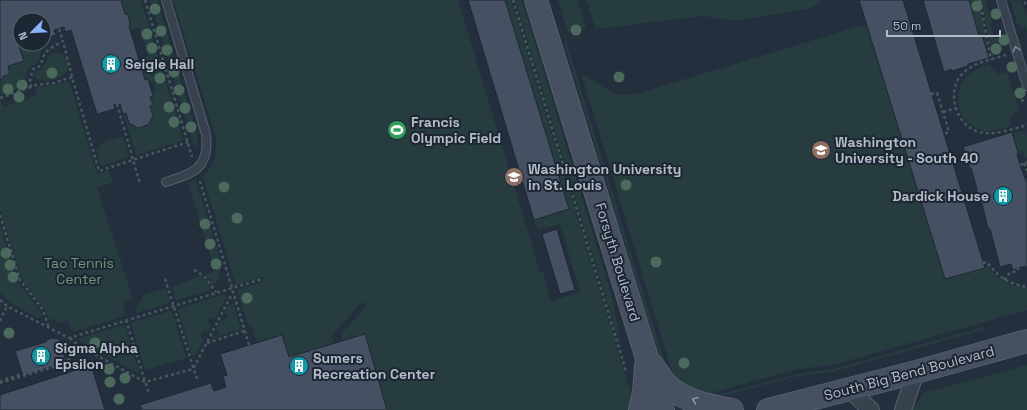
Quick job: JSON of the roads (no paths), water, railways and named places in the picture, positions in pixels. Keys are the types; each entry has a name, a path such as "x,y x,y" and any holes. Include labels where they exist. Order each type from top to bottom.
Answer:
{"main road":[{"name":"Forsyth Boulevard","path":"536,0 663,410"},
{"name":"South Big Bend Boulevard","path":"782,408 1027,341"},
{"path":"640,410 644,392 647,357"},
{"path":"647,357 668,386 681,395 707,405 732,410"}],"street":[{"path":"903,410 916,372"},
{"path":"849,389 871,410"}],"lane":[{"path":"166,0 206,134 207,145 205,157 196,170 166,182"},
{"path":"1001,0 1027,86"}],"place":[{"name":"Seigle Hall","path":"111,64"},
{"name":"Francis Olympic Field","path":"397,130"},
{"name":"Washington University - South 40","path":"821,150"},
{"name":"Washington University in St. Louis","path":"514,177"},
{"name":"Dardick House","path":"1003,196"},
{"name":"Sigma Alpha Epsilon","path":"41,356"},
{"name":"Sumers Recreation Center","path":"299,366"}],"park label":[{"name":"Tao Tennis Center","path":"79,272"}]}
